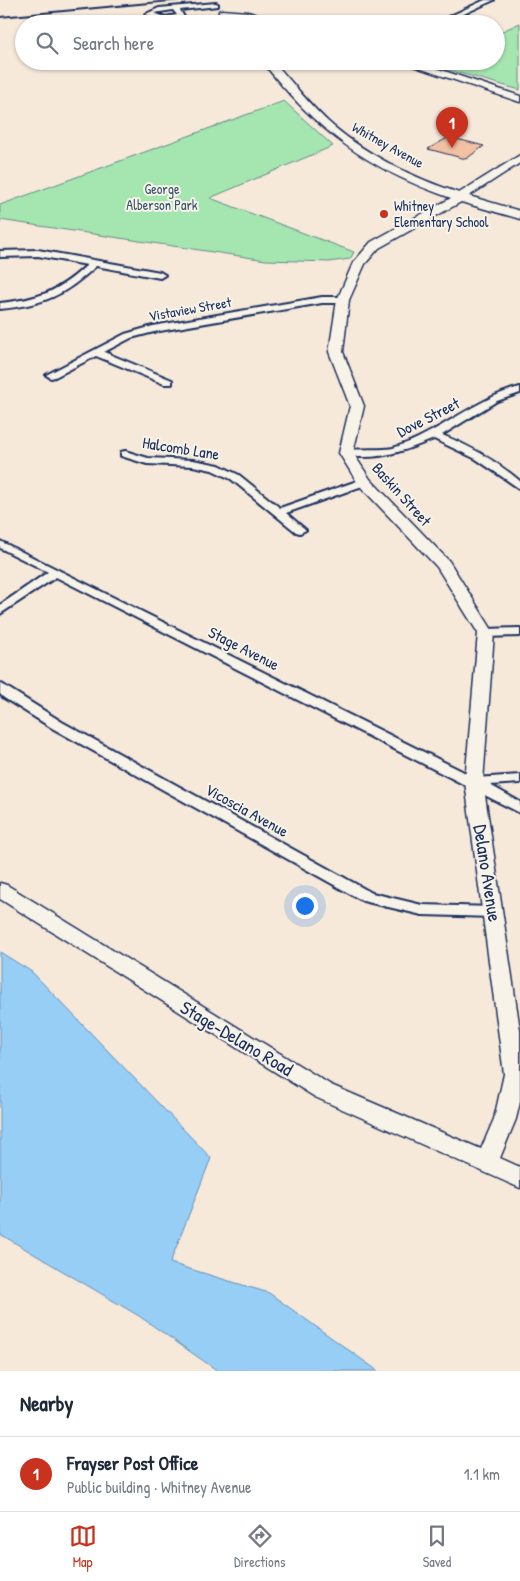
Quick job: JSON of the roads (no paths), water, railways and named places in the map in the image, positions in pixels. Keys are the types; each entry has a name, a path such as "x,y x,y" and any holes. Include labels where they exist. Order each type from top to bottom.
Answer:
{"street":[{"path":"457,15 491,0"},
{"path":"175,8 216,6 248,15"},
{"name":"Whitney Avenue","path":"275,70 329,128 353,145 394,169 459,198 520,215"},
{"path":"431,70 520,99"},
{"path":"346,453 357,406 336,352 343,300 358,263 374,245 459,198 520,158"},
{"path":"0,254 38,254 95,262 160,275"},
{"path":"10,316 4,305 39,301 61,293 95,262"},
{"name":"Vistaview Street","path":"51,375 128,336 153,329 322,300 343,300"},
{"path":"95,352 168,382"},
{"name":"Dove Street","path":"346,453 372,454 394,451 434,435 493,399 520,390"},
{"path":"434,435 470,449 520,486"},
{"name":"Baskin Street","path":"346,453 364,482 443,564 486,633"},
{"name":"Halcomb Lane","path":"125,454 147,461 193,463 216,467 235,477 300,530"},
{"path":"278,512 364,482"},
{"name":"Stage Avenue","path":"0,544 474,782 520,808"},
{"path":"0,610 56,572"},
{"path":"520,632 486,633 474,782 520,779"},
{"name":"Vicoscia Avenue","path":"0,687 8,695 57,725 368,897 422,910 494,912"},
{"name":"Delano Avenue","path":"474,782 494,912 515,1074 505,1119 487,1162"},
{"name":"Stage-Delano Road","path":"0,890 323,1091 487,1162"},
{"path":"487,1162 520,1178"}],"water":[{"path":"0,952 32,972 211,1158 170,1263 269,1293 378,1371 218,1371 139,1316 0,1234"}],"railway":[{"path":"21,15 181,0"},
{"path":"0,17 15,16"}],"place":[{"name":"Frayser Post Office","path":"452,148"},
{"name":"Whitney Elementary School","path":"384,214"}],"park label":[{"name":"George Alberson Park","path":"162,197"}]}
